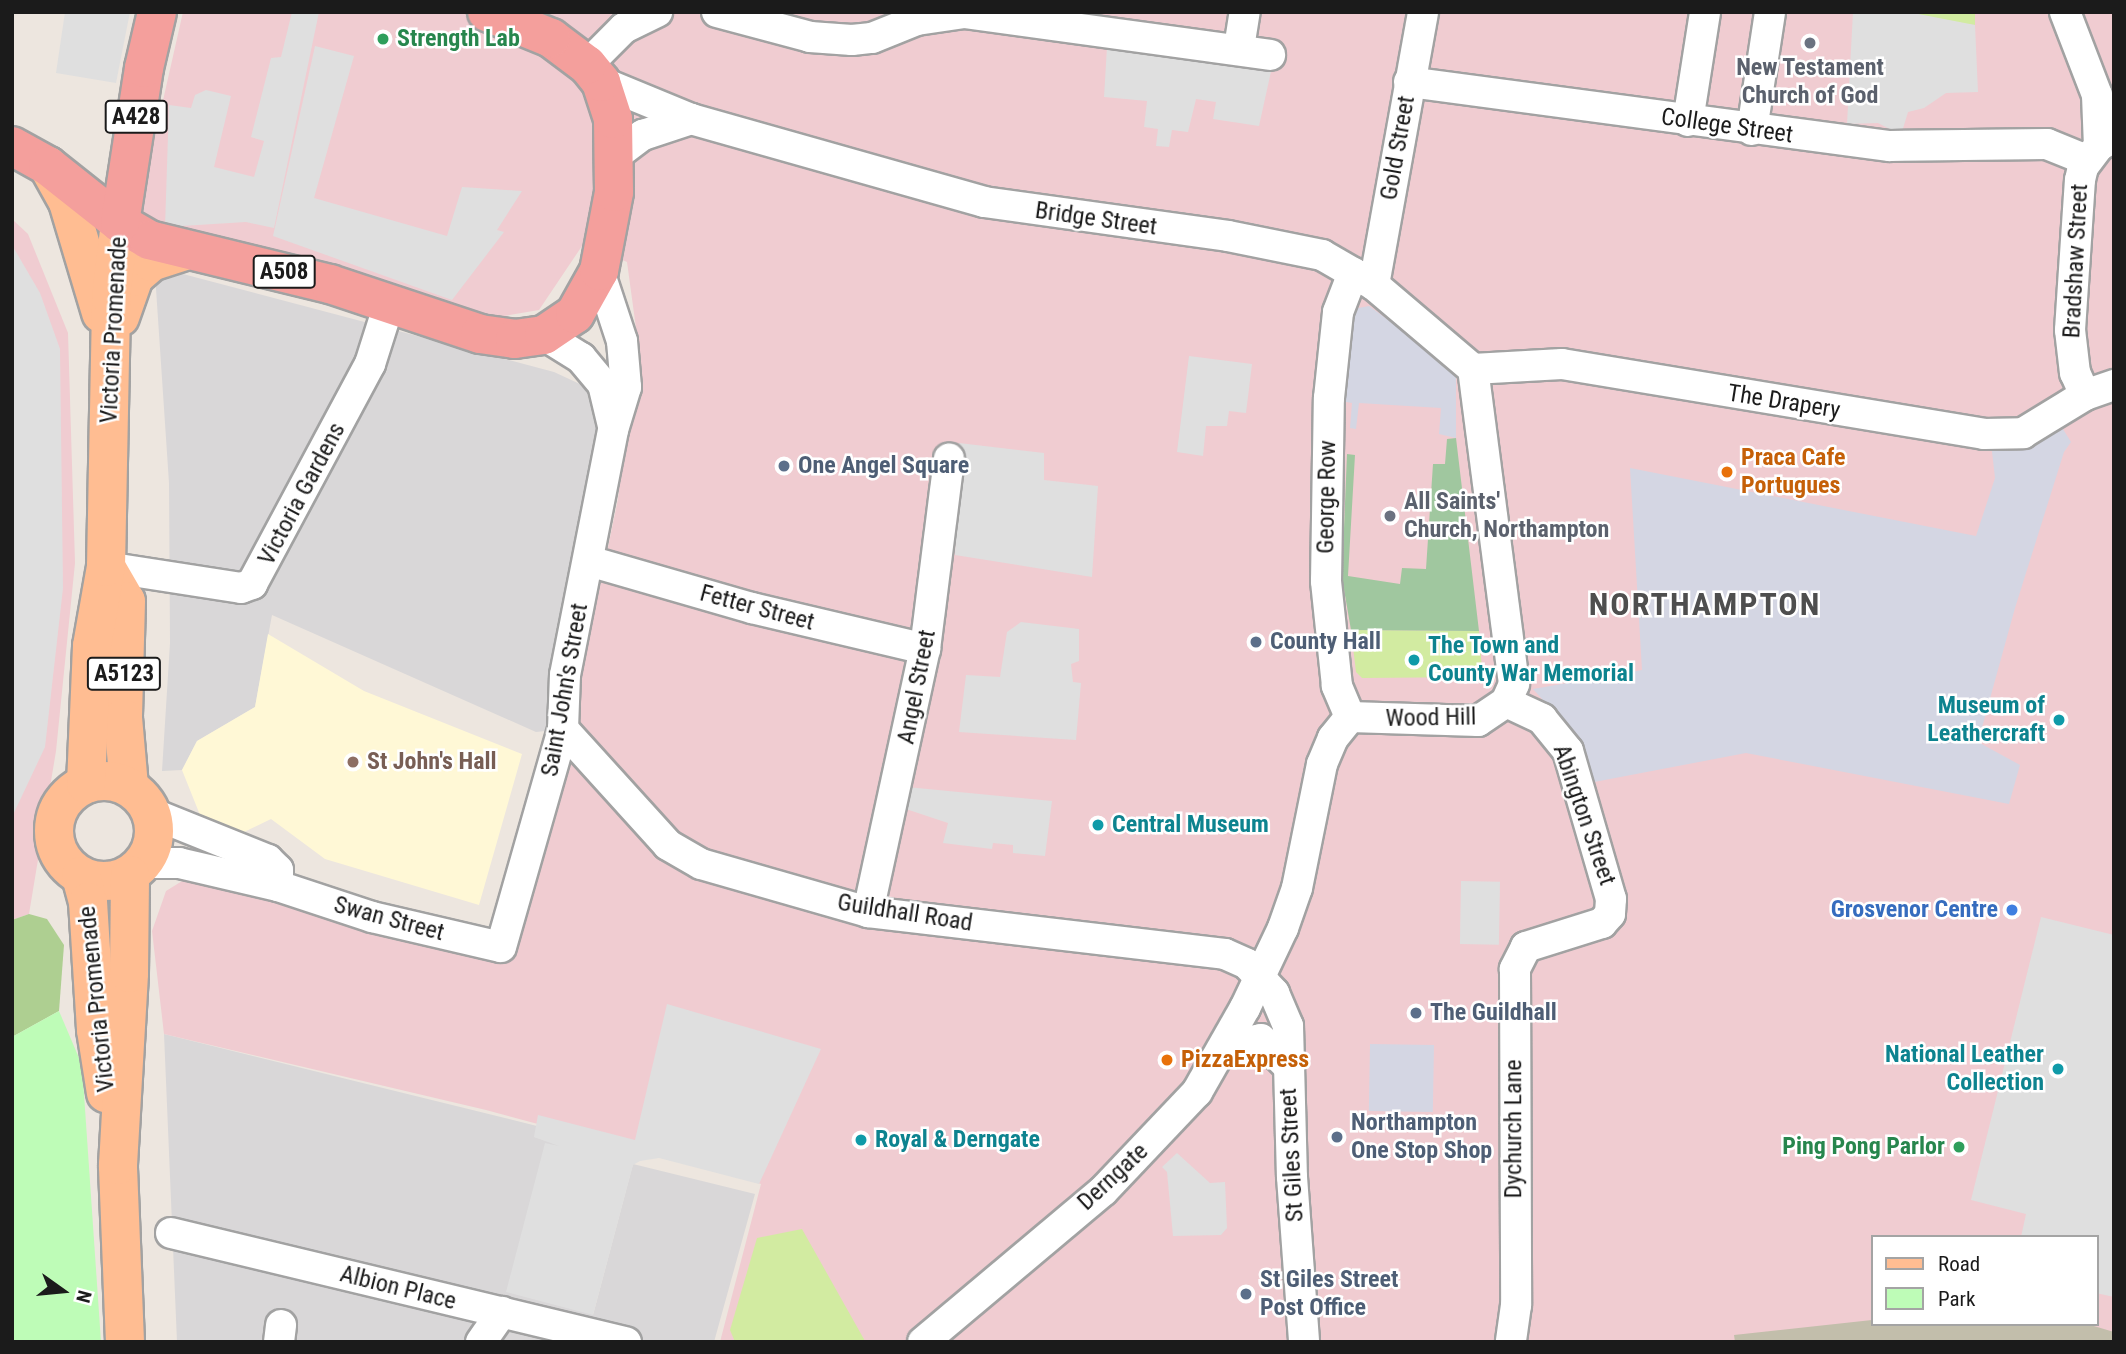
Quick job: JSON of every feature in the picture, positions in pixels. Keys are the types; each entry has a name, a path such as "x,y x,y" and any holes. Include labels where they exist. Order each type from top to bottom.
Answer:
{"highway":[{"name":"Victoria Promenade","path":"120,223 144,68 157,12"},
{"name":"Bridge Street","path":"509,16 551,38 594,73"},
{"name":"Saint John's Street","path":"594,73 613,119 616,155 599,271"},
{"name":"A508","path":"12,146 48,166 120,223 149,240 184,251 252,263 480,334 515,339 544,335 575,314 599,271"}],"main road":[{"name":"A5123","path":"48,166 68,202 88,261 110,349"},
{"name":"Victoria Promenade","path":"86,784 92,646 107,566 110,349 120,223"},
{"name":"A5123","path":"110,349 134,277 151,262 184,251"},
{"name":"Victoria Promenade","path":"107,566 126,601 123,718 140,800"},
{"path":"112,781 140,800 156,832 136,869 107,882 81,876 62,859 54,843 54,823 71,793 86,784 112,781"},
{"name":"Victoria Promenade","path":"125,1342 118,1165 136,869"},
{"name":"Victoria Promenade","path":"81,876 89,902 96,1030 118,1165"}],"street":[{"path":"594,73 624,28 657,12"},
{"path":"717,12 810,37 852,40 872,38 917,20 965,13 1239,48 1270,55"},
{"path":"1239,48 1245,12"},
{"name":"Gold Street","path":"1364,279 1423,12"},
{"path":"1688,121 1705,12"},
{"path":"1752,130 1770,12"},
{"name":"Bradshaw Street","path":"2065,12 2087,78 2097,95 2099,150 2070,330 2075,373 2085,395"},
{"name":"Bridge Street","path":"594,73 691,118 984,202 1297,248 1322,255 1364,279 1473,369"},
{"path":"2047,144 2064,137 2083,117 2087,78"},
{"name":"College Street","path":"1409,82 1752,130 1890,146 2047,144 2073,153 2099,150"},
{"path":"616,155 643,135 691,118"},
{"name":"Saint John's Street","path":"501,947 563,729 565,675 613,430 626,387 622,341 599,271"},
{"name":"George Row","path":"1351,719 1337,686 1326,580 1329,398 1338,312 1364,279"},
{"name":"Victoria Gardens","path":"107,566 241,588 252,584 370,364 389,304"},
{"name":"Saint John's Street","path":"544,335 580,358 603,384 613,430"},
{"name":"The Drapery","path":"1473,369 1562,364 1984,434 2023,433 2085,395 2114,385"},
{"path":"1473,369 1511,644 1514,684 1506,702"},
{"name":"Angel Street","path":"868,912 925,649 949,459"},
{"name":"Fetter Street","path":"589,561 752,608 925,649"},
{"name":"Wood Hill","path":"1351,719 1478,721 1506,702"},
{"name":"Abington Street","path":"1506,702 1542,719 1568,751 1611,887 1610,914"},
{"name":"Derngate","path":"923,1342 1103,1191 1197,1092 1225,1045 1260,976 1297,888 1322,764 1334,738 1351,719"},
{"name":"Guildhall Road","path":"563,729 668,845 701,864 868,912 1225,954 1260,976"},
{"path":"140,800 268,860 278,870 278,887"},
{"name":"Swan Street","path":"136,869 179,863 278,887 372,917 501,947"},
{"name":"Dychurch Lane","path":"1511,1332 1516,1305 1513,1059 1517,961 1526,947 1591,930 1610,914"},
{"name":"St Giles Street","path":"1260,976 1282,1008 1288,1026 1304,1342"},
{"path":"1225,1045 1261,1040 1288,1066"},
{"name":"Albion Place","path":"171,1233 626,1342"},
{"path":"481,1342 502,1312"}],"shaded area":[{"path":"65,12 130,12 116,83 56,73"},
{"path":"183,12 2114,12 2114,1342 720,1342 761,1184 486,1110 164,1034 152,931 166,891 187,878 511,958 563,764 618,499 636,328 627,262 584,243 539,310 498,317 165,227 138,211"},
{"path":"292,12 319,12 274,228 246,222 165,227 169,105 191,108 195,95 206,90 231,96 214,167 254,177 264,141 251,137 271,58 281,57"},
{"path":"1853,12 1908,12 1975,25 1978,92 1946,93 1924,108 1908,112 1901,135 1878,123 1847,124"},
{"path":"315,46 354,56 314,198 447,236 462,187 522,191 497,230 504,232 452,300 273,236"},
{"path":"1107,47 1272,67 1259,126 1213,119 1216,102 1196,99 1188,132 1172,130 1169,147 1156,146 1158,129 1144,127 1147,101 1104,97"},
{"path":"12,219 28,234 68,333 75,563 56,751 29,914 12,920"},
{"path":"12,245 40,293 60,349 63,588 45,747 12,817"},
{"path":"164,269 554,372 582,385 610,414 591,553 662,582 563,729 536,732 272,615 255,707 197,741 182,770 162,771 170,643 169,483 155,274"},
{"path":"1369,306 1448,363 1456,375 1456,438 1439,434 1441,408 1359,403 1356,429 1350,428 1352,403 1341,401 1353,309"},
{"path":"1189,356 1252,364 1246,413 1229,411 1227,426 1206,426 1203,456 1177,452"},
{"path":"2063,429 2071,442 2064,452 2015,608 1978,742 2020,765 2009,804 1746,753 1589,783 1571,731 1533,689 1642,670 1630,468 1976,536 1995,478 1991,443 2033,441"},
{"path":"959,443 1044,453 1044,480 1098,486 1092,577 955,555"},
{"path":"1021,622 1079,629 1079,661 1071,664 1073,682 1081,683 1076,740 959,732 966,675 1000,677 1007,632"},
{"name":"St John's Hall","path":"268,634 364,691 522,754 479,905 325,859 271,819 242,833 220,829 200,815 182,770 197,741 255,707"},
{"path":"907,787 1052,801 1045,856 1013,853 1013,845 993,843 992,849 943,843 948,823 903,808"},
{"path":"1461,881 1500,882 1499,945 1460,944"},
{"path":"2041,917 2114,935 2114,1297 2098,1293 2098,1235 2021,1235 2026,1214 1971,1200"},
{"path":"667,1004 821,1049 759,1184 659,1158 640,1161 633,1165 593,1315 506,1292 545,1143 559,1146 534,1137 538,1115 635,1140"},
{"path":"164,1034 537,1126 535,1137 568,1148 593,1315 633,1164 755,1194 714,1342 177,1342"},
{"path":"1370,1044 1434,1045 1433,1112 1369,1111"},
{"path":"1177,1153 1210,1183 1225,1182 1227,1228 1221,1235 1173,1236 1167,1172 1162,1167"},
{"path":"1870,1320 1870,1326 2094,1326 2114,1332 2114,1342 1735,1342 1734,1335"}],"green space":[{"path":"1908,12 1975,12 1975,25 1939,21"},
{"path":"1456,438 1479,631 1351,630 1342,578 1347,454 1355,455 1348,576 1400,584 1402,568 1426,569 1433,464 1445,464 1447,439"},
{"path":"1351,630 1479,631 1482,670 1476,677 1362,678 1356,672"},
{"path":"29,914 47,919 64,945 59,1011 12,1037 12,920"},
{"path":"59,1011 82,1065 101,1342 12,1342 12,1037"},
{"path":"802,1229 865,1341 735,1342 730,1330 757,1238"}],"place":[{"name":"Strength Lab","path":"383,39"},
{"name":"New Testament Church of God","path":"1810,43"},
{"name":"One Angel Square","path":"784,466"},
{"name":"Praca Cafe Portugues","path":"1727,472"},
{"name":"All Saints' Church, Northampton","path":"1390,516"},
{"name":"County Hall","path":"1256,642"},
{"name":"The Town and County War Memorial","path":"1414,660"},
{"name":"Museum of Leathercraft","path":"2059,720"},
{"name":"St John's Hall","path":"353,762"},
{"name":"Central Museum","path":"1098,825"},
{"name":"Grosvenor Centre","path":"2012,910"},
{"name":"The Guildhall","path":"1416,1013"},
{"name":"PizzaExpress","path":"1167,1060"},
{"name":"National Leather Collection","path":"2058,1069"},
{"name":"Northampton One Stop Shop","path":"1337,1137"},
{"name":"Royal & Derngate","path":"861,1140"},
{"name":"Ping Pong Parlor","path":"1959,1147"},
{"name":"St Giles Street Post Office","path":"1246,1294"}],"district":[{"name":"NORTHAMPTON","path":"1705,604"}]}
